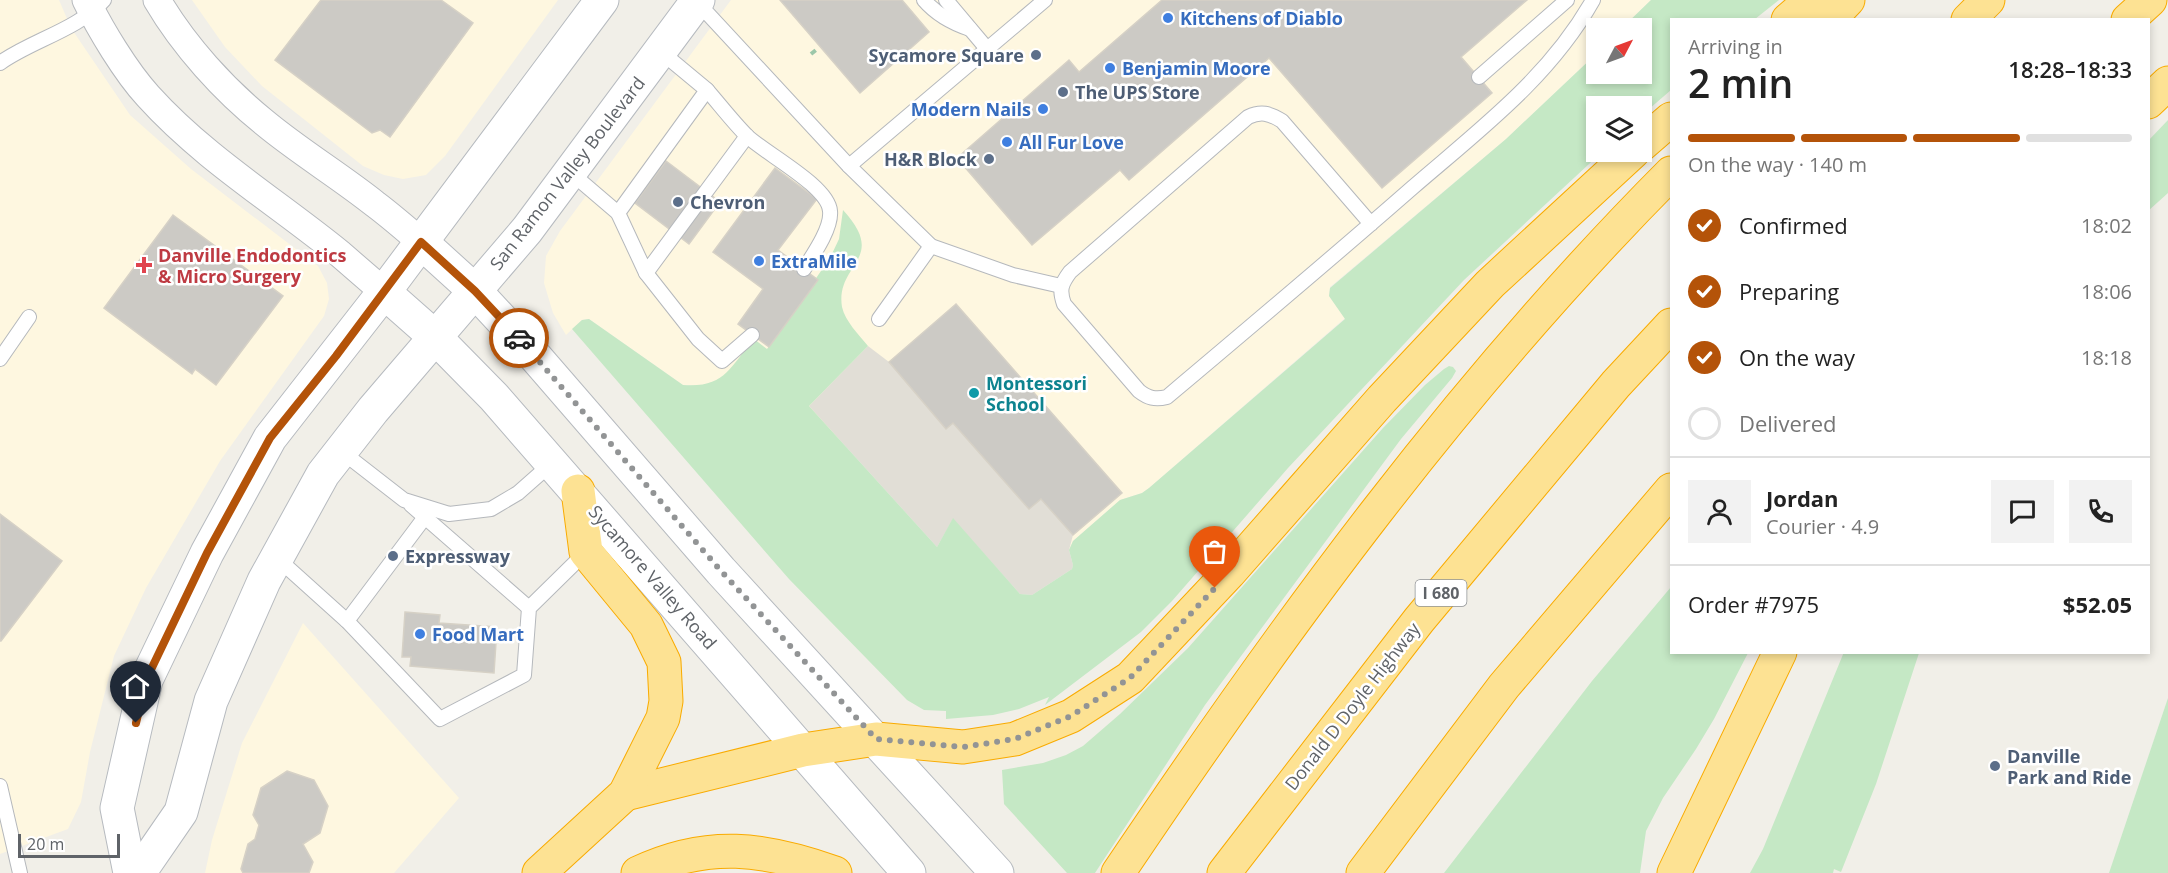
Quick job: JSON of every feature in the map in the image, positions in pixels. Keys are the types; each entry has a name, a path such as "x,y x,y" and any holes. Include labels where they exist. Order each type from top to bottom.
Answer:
{"highway":[{"path":"1790,18 1811,0"},
{"path":"1831,18 1848,0"},
{"path":"1970,18 1988,0"},
{"path":"2130,18 2150,0"},
{"path":"2150,100 2168,83"},
{"path":"1652,135 1670,120"},
{"path":"625,794 803,750 876,739 963,747 1015,739 1071,716 1130,678 1229,573 1382,399 1490,284 1622,162"},
{"path":"1118,873 1249,680 1338,559 1535,319 1670,174"},
{"name":"Donald D Doyle Highway","path":"1224,873 1419,620 1616,384 1670,326"},
{"path":"1363,873 1504,686 1670,490"},
{"path":"539,873 625,794 663,718 666,701 664,662 599,541 578,491"},
{"path":"1674,873 1779,654"},
{"path":"638,873 690,854 744,850 800,861 835,873"}],"main road":[{"path":"130,873 117,808 146,680 207,553 270,438 384,292 602,0"},
{"name":"San Ramon Valley Boulevard","path":"139,873 182,812 211,700 234,645 277,558 323,474 435,337 527,230 697,1"},
{"path":"421,242 475,291 595,423 721,571 997,873"},
{"name":"Sycamore Valley Road","path":"384,292 435,337 494,397 578,491"},
{"name":"Sycamore Valley Road","path":"599,541 803,750 909,873"}],"street":[{"path":"157,0 200,58 229,90 264,122 375,203 421,242"},
{"path":"94,4 146,94 183,132 222,165 338,253 384,292"}],"lane":[{"path":"924,0 955,24 972,30"},
{"path":"946,0 988,50"},
{"path":"849,166 1046,0"},
{"path":"1479,77 1567,0"},
{"path":"1371,224 1282,120 1270,114 1258,112 1248,117 1070,272 1061,286 1064,304 1139,391 1147,397 1167,398 1371,224 1523,92 1558,54 1593,0"},
{"path":"697,1 849,166 931,246 1013,275 1061,286"},
{"path":"0,63 14,52 94,4"},
{"path":"660,51 707,90 747,136 815,186 828,200 830,214 825,232 818,248 804,269"},
{"path":"618,213 707,90"},
{"path":"646,273 747,136"},
{"path":"570,172 618,213 646,273 698,339 722,361 752,335"},
{"path":"879,319 931,246"},
{"path":"0,359 29,317"},
{"path":"340,451 405,500 529,608"},
{"path":"405,500 449,514 491,508 518,493 552,463"},
{"path":"347,621 425,517"},
{"path":"277,558 347,621 440,718 524,675 529,608 599,541"},
{"path":"0,786 20,873"}],"path":[{"path":"811,54 816,50"}],"shaded area":[{"path":"0,0 59,0 71,28 130,115 191,169 318,266 327,283 329,299 324,316 220,461 146,588 114,656 90,752 81,802 68,829 0,854"},
{"path":"192,0 558,0 445,156 426,175 403,179 384,175 363,166 262,86 225,47"},
{"name":"Sycamore Square","path":"731,0 1651,0 1632,18 1586,18 1586,63 1506,139 1330,287 1329,296 1345,318 1149,488 1142,493 1120,500 1073,541 1069,550 719,380 700,386 683,385 589,319 582,320 566,335 553,313 544,283 546,256 560,231"},
{"path":"956,304 1122,493 1073,535 1069,550 1072,569 1032,595 1020,594 953,519 937,547 809,406 868,346 889,362"},
{"path":"303,623 459,798 394,873 205,873 212,840 242,743"}],"green space":[{"path":"1651,0 1779,0 1756,18 1670,18 1670,91 1652,106 1652,96 1586,96 1586,162 1591,162 1464,280 1288,468 1172,601 1141,632 1045,705 1049,697 1019,709 993,715 946,719 946,711 924,710 907,700 789,579 572,329 582,320 589,319 683,385 708,383 725,374 754,339 767,349 830,258 839,239 843,210 856,227 861,240 861,251 846,280 842,292 842,307 849,323 868,346 809,406 937,547 953,518 1020,594 1032,595 1072,569 1069,550 1073,541 1120,500 1142,493 1149,488 1345,319 1329,296 1330,288 1506,139 1586,63 1586,84 1652,84 1652,18 1632,18"},
{"path":"2168,120 2168,193 2150,209 2150,139"},
{"path":"1449,366 1456,371 1452,378 1401,439 1205,705 1095,873 1067,873 1004,804 1002,770 1043,763 1066,755 1083,746 1120,714 1188,648 1383,428 1425,385"},
{"path":"1670,588 1670,654 1747,654 1714,719 1663,798 1646,831 1640,873 1444,873 1592,681"},
{"path":"1843,654 1919,654 1876,784 1841,872 1834,869 1833,873 1750,873 1763,849"},
{"path":"2168,698 2168,873 2109,873"}],"building":[{"path":"321,0 441,0 473,23 390,137 380,130 372,133 275,60"},
{"path":"780,0 902,0 929,32 860,93"},
{"path":"1162,0 1527,0 1461,57 1492,93 1382,188 1269,58 1129,180 1120,170 1032,245 957,158 1069,60 1079,72"},
{"name":"Chevron","path":"666,161 720,202 689,244 635,203"},
{"name":"ExtraMile","path":"775,168 817,199 778,250 818,280 769,347 738,324 763,289 713,252"},
{"path":"173,215 283,296 216,385 195,369 192,374 104,308"},
{"name":"Montessori School","path":"956,304 1122,493 1073,535 1041,499 1029,509 953,423 946,429 889,362"},
{"path":"0,514 62,561 1,641 0,641"},
{"path":"405,612 440,615 439,623 497,627 494,673 410,666 411,657 402,657"},
{"path":"287,771 314,780 328,806 320,833 303,844 313,862 309,873 243,873 241,869 248,844 255,839 259,825 253,815 261,788"}],"way so far":[{"path":"519,338 721,571 876,739 963,747 1015,739 1071,716 1130,678 1215,588"}],"place":[{"name":"Kitchens of Diablo","path":"1168,18"},
{"name":"Sycamore Square","path":"1036,55"},
{"name":"Benjamin Moore","path":"1110,68"},
{"name":"The UPS Store","path":"1063,92"},
{"name":"Modern Nails","path":"1043,109"},
{"name":"All Fur Love","path":"1007,142"},
{"name":"H&R Block","path":"989,159"},
{"name":"Chevron","path":"678,202"},
{"name":"ExtraMile","path":"759,261"},
{"name":"Danville Endodontics & Micro Surgery","path":"144,265"},
{"name":"Montessori School","path":"974,393"},
{"name":"Expressway","path":"393,556"},
{"name":"Food Mart","path":"420,634"},
{"name":"Danville Park and Ride","path":"1995,766"}],"route":[{"path":"136,723 146,680 207,553 270,438 336,356 421,242 475,291 519,338"}]}
